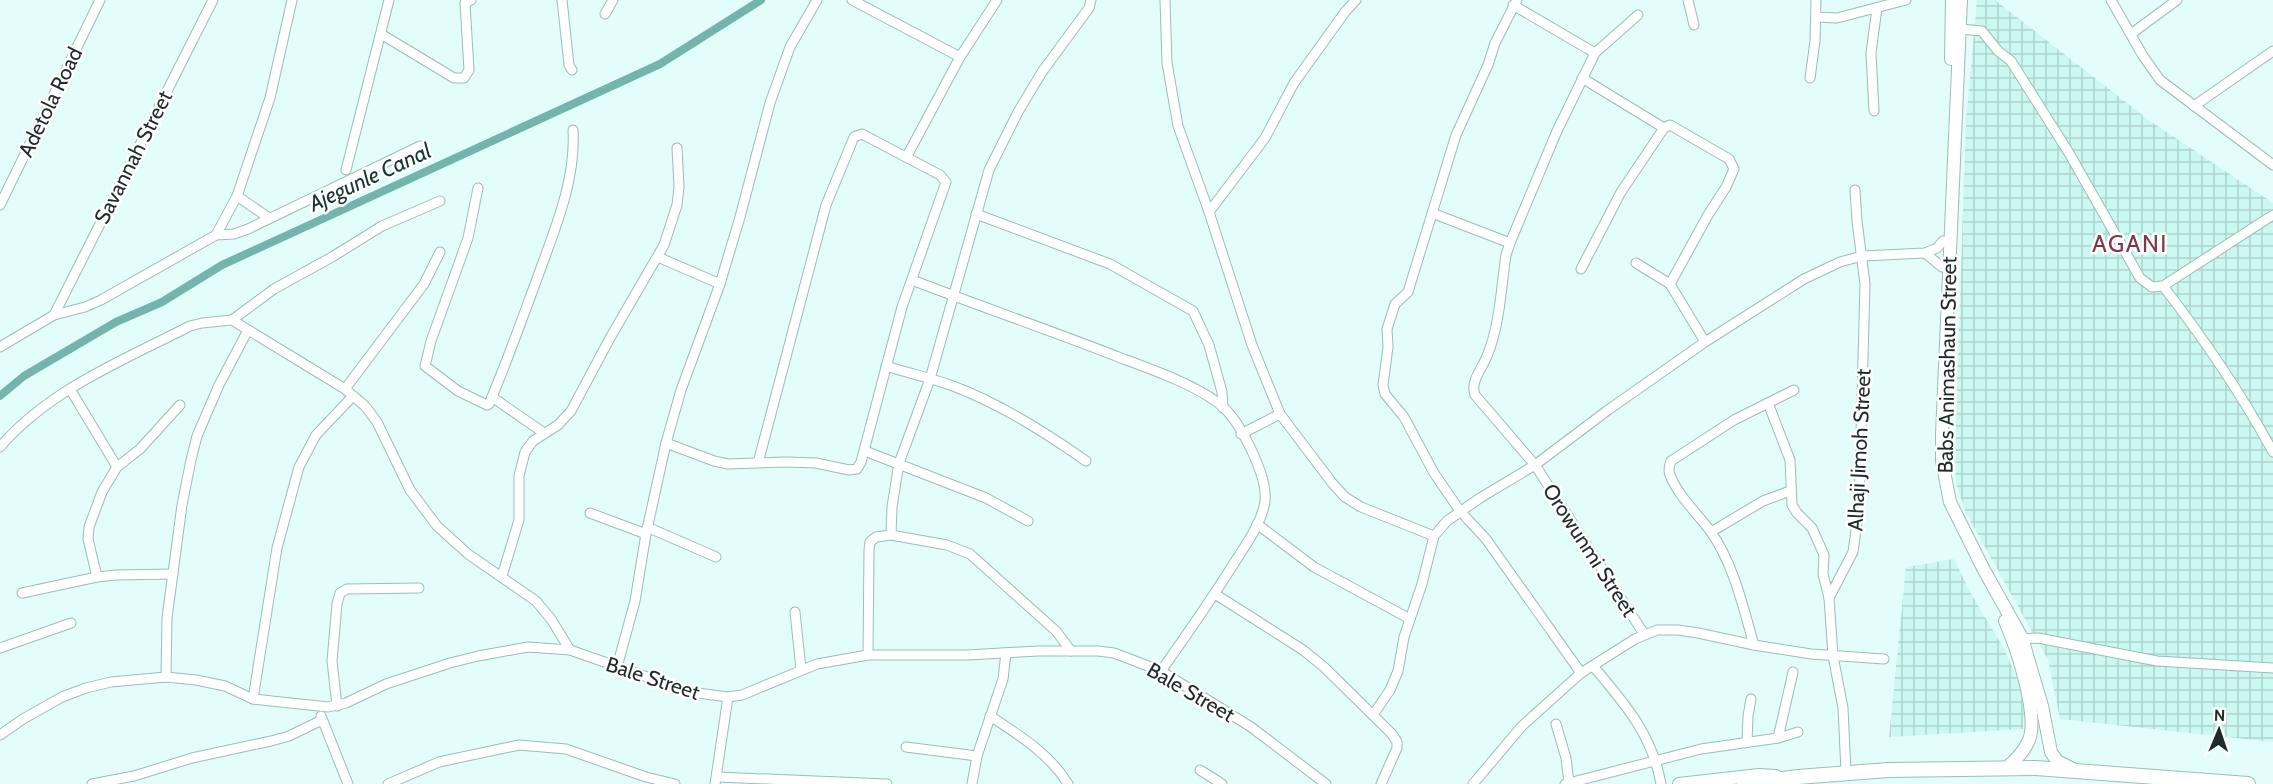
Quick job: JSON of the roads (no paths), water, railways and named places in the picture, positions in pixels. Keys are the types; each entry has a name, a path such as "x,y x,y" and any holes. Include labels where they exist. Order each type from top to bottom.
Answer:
{"highway":[{"path":"1744,784 1846,772 2005,769 2073,770 2248,784"}],"main road":[{"name":"Babs Animashaun Street","path":"1941,384 1942,267 1952,0"},
{"name":"Babs Animashaun Street","path":"1961,0 1936,457 1939,490 1960,538 2018,639 2042,706 2051,752 2057,761 2073,770"},
{"name":"Babs Animashaun Street","path":"2005,769 2026,748 2032,729 2018,639"},
{"path":"1679,784 1759,775 1798,777"}],"street":[{"name":"Adetola Road","path":"0,205 100,0"},
{"name":"Savannah Street","path":"54,315 213,0"},
{"path":"216,235 237,196 270,98 292,0"},
{"path":"346,170 389,0"},
{"path":"562,0 569,65 572,70"},
{"path":"604,14 613,0"},
{"path":"617,667 635,601 666,444 692,357 720,284 770,103 790,47 817,0"},
{"path":"852,0 960,57"},
{"path":"907,156 960,57 997,0"},
{"path":"891,535 892,507 899,463 930,379 989,170 1042,72 1089,8 1091,0"},
{"path":"1166,0 1167,63 1178,126 1209,212 1252,345 1280,414 1345,497 1361,507 1434,536"},
{"path":"1209,212 1265,138 1294,84 1356,0"},
{"path":"1688,0 1694,25"},
{"path":"1810,78 1816,0"},
{"path":"1816,17 1837,18 1906,0"},
{"path":"2111,0 2160,80 2273,165"},
{"path":"2131,34 2177,0"},
{"path":"381,34 433,68 454,78 464,78 469,70 468,1"},
{"path":"1581,673 1486,539 1460,511 1434,473 1404,417 1385,394 1383,385 1389,320 1395,304 1408,292 1456,135 1488,65 1495,43 1515,3 1595,53"},
{"path":"1874,111 1871,53 1877,8"},
{"path":"1432,213 1510,243 1595,53 1638,15"},
{"path":"1960,29 1982,31 1998,51 2011,61 2068,153 2140,278 2152,286 2163,286 2273,215"},
{"path":"2194,106 2273,51"},
{"path":"1582,78 1664,128"},
{"path":"1581,269 1621,192 1664,128 1670,125 1729,159 1734,169 1670,284"},
{"path":"478,188 468,238 431,341 425,366 458,391 484,405 489,404 520,329 557,223 568,187 574,151 573,130"},
{"path":"666,444 728,464 816,463 849,470 857,469 866,451 902,307 946,182 940,175 907,156 862,134 854,137 826,205 758,463"},
{"path":"0,347 54,315 85,307 101,300 216,235 239,232 420,146"},
{"path":"502,576 519,520 521,462 525,452 533,441 558,425 571,411 664,245 677,206 679,187 677,148"},
{"name":"Alhaji Jimoh Street","path":"1829,598 1853,552 1859,507 1865,306 1855,190"},
{"path":"237,196 269,218"},
{"path":"0,447 30,416 70,388 190,326 232,320 274,289 382,226 440,201"},
{"path":"976,214 1110,264 1187,306 1197,316 1209,345 1222,392 1223,408"},
{"path":"1373,715 1390,690 1398,671 1410,619 1422,584 1434,536 1460,511 1535,465 1608,410 1706,342 1804,279 1840,262 1862,256 1925,253 1937,248 1943,241"},
{"name":"Orowunmi Street","path":"1510,243 1494,333 1488,355 1473,385 1473,390 1535,465 1644,634"},
{"path":"345,389 424,284 441,252"},
{"path":"1925,253 1942,267"},
{"path":"658,257 720,284"},
{"path":"1636,263 1670,284 1706,342"},
{"path":"912,280 1133,362 1202,394 1223,408 1241,434 1262,476 1265,491 1264,503 1257,524 1215,594 1161,671"},
{"path":"2163,286 2225,370 2273,452"},
{"path":"232,320 345,389 365,406 377,422 410,490 437,526 468,554 536,601 551,619 570,650"},
{"path":"166,677 167,618 182,505 197,436 219,385 248,330"},
{"path":"886,366 954,387 1020,418 1047,432 1086,461"},
{"path":"70,388 117,467"},
{"path":"1754,645 1723,550 1670,475 1668,468 1671,461 1734,420 1794,390"},
{"path":"253,699 277,548 299,467 316,435 353,396"},
{"path":"492,397 544,433"},
{"path":"1768,403 1790,460 1792,505 1797,513 1809,523 1820,542 1824,555 1823,574 1829,598 1833,656 1843,708 1846,772"},
{"path":"97,577 89,546 89,527 102,492 117,467 140,448 180,405"},
{"path":"1241,434 1280,414"},
{"path":"866,451 986,498 1028,521"},
{"path":"1711,532 1763,501 1790,490"},
{"path":"590,513 716,557"},
{"path":"1257,524 1314,567 1410,619"},
{"path":"868,655 870,542 876,537 891,535 947,545 970,554 1056,631 1071,651"},
{"path":"22,593 116,574 173,574"},
{"path":"337,706 332,661 340,593 347,589 419,588"},
{"path":"1215,594 1303,650 1324,667 1392,734 1397,742 1382,784"},
{"path":"795,612 801,669"},
{"path":"0,648 71,622"},
{"path":"1473,784 1522,726 1581,673 1644,634 1657,630 1678,630 1754,645 1833,656 1884,659"},
{"path":"2018,639 2038,638 2157,661 2273,668"},
{"name":"Bale Street","path":"0,735 43,707 86,688 111,682 166,677 225,686 253,699 319,707 337,706 414,674 478,656 528,647 570,650 690,692 728,697 742,695 817,664 868,655 1098,651 1114,653 1161,671 1251,727 1326,784"},
{"path":"972,784 976,756 1003,679 1006,652"},
{"path":"1593,666 1647,737 1657,761 1661,784"},
{"path":"1779,738 1793,672"},
{"path":"728,697 716,781 887,784"},
{"path":"1747,742 1751,699"},
{"path":"319,707 348,784"},
{"path":"990,716 1022,737 1048,759 1061,772 1068,784"},
{"path":"92,784 134,776 192,758 271,741 288,736 322,720"},
{"path":"1556,724 1566,758 1567,784 1716,746 1779,738 1798,732"},
{"path":"388,784 439,762 519,745 566,749 631,772 675,784"},
{"path":"906,747 976,756"},
{"path":"1200,770 1222,784"}],"waterway":[{"name":"Ajegunle Canal","path":"0,396 24,376 116,322 162,302 222,265 660,64 761,0"}],"district":[{"name":"AGANI","path":"2130,243"}]}
